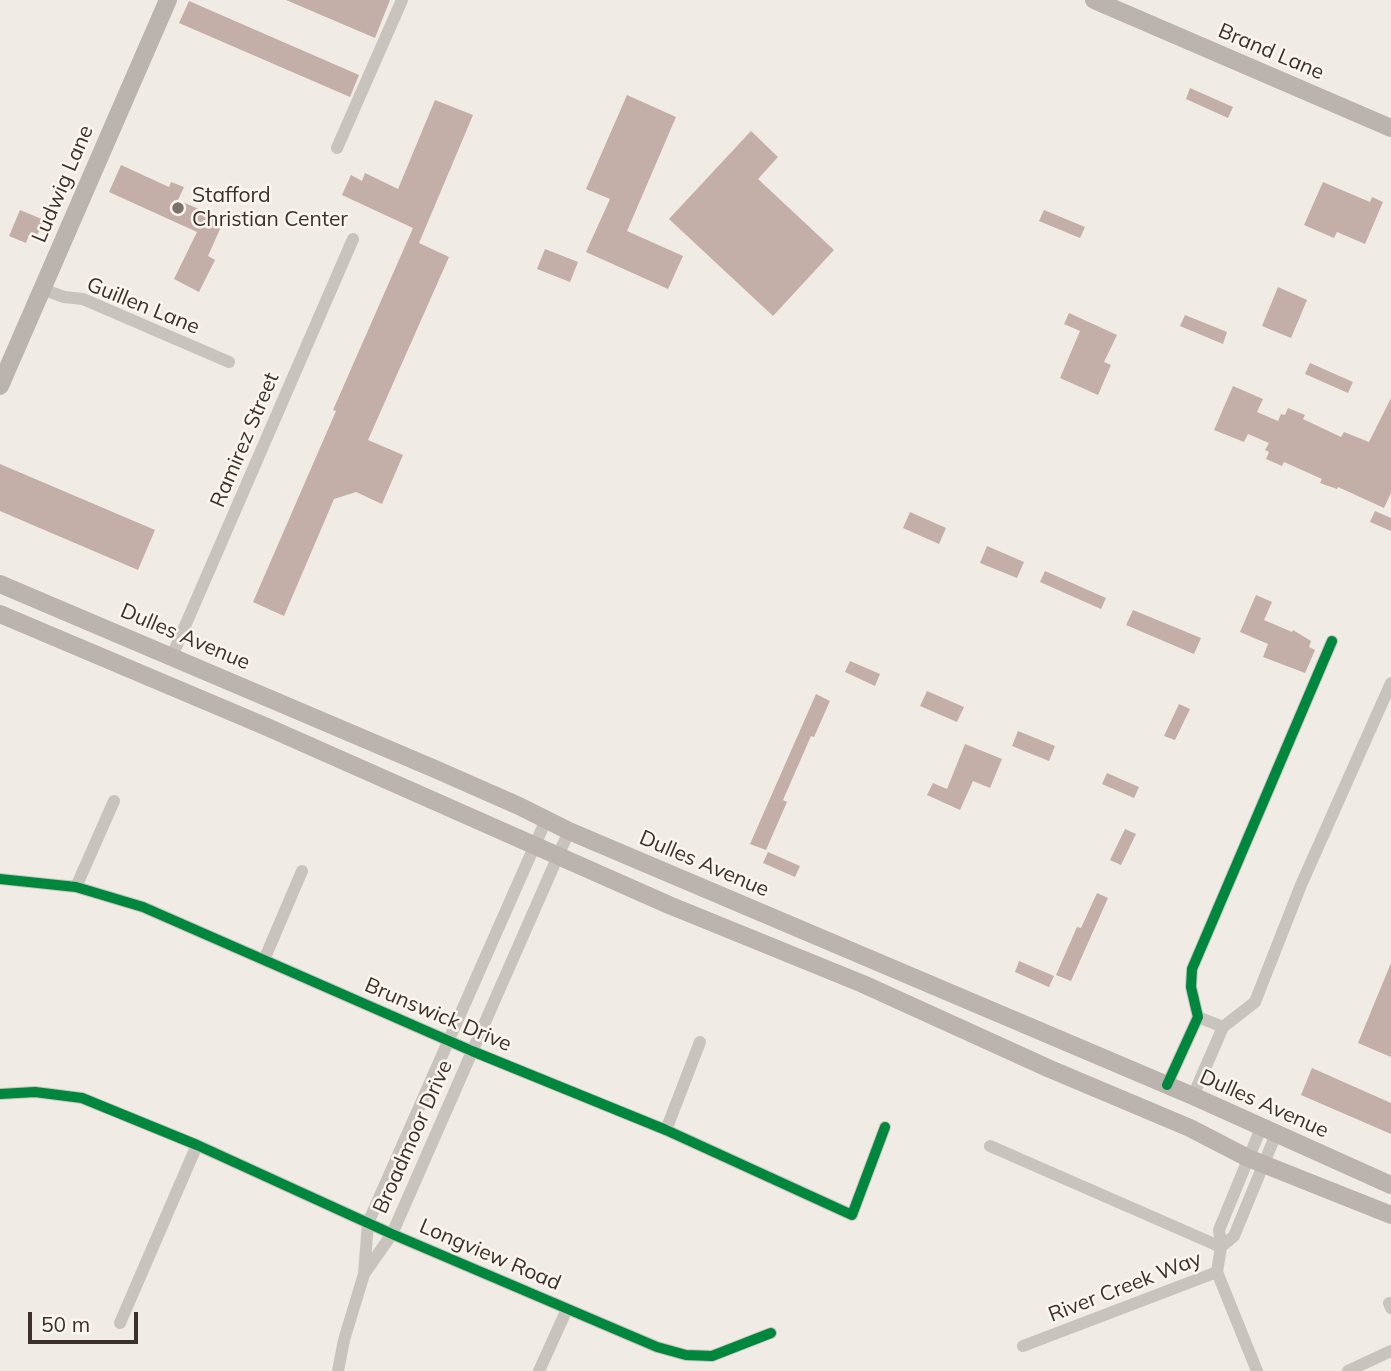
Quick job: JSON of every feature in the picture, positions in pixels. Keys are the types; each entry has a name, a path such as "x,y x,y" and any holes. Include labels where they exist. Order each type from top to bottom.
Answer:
{"main road":[{"name":"Ludwig Lane","path":"0,386 168,0"},
{"name":"Brand Lane","path":"1094,0 1391,128"},
{"name":"Dulles Avenue","path":"0,584 519,806 569,831 1193,1096 1391,1185"},
{"path":"0,614 267,727 669,905 863,984 1050,1069 1190,1128 1256,1161 1391,1214"},
{"path":"267,727 278,702"}],"street":[{"path":"337,148 402,0"},
{"name":"Ramirez Street","path":"172,656 353,239"},
{"name":"Guillen Lane","path":"42,289 64,297 83,299 229,362"},
{"path":"1167,1085 1198,1017 1191,987 1192,969 1332,641"},
{"path":"1193,1096 1223,1027 1255,1002 1301,885 1391,684"},
{"path":"76,887 114,801"},
{"name":"Broadmoor Drive","path":"338,1371 344,1340 364,1274 369,1223 546,820"},
{"name":"Broadmoor Drive","path":"364,1274 392,1234 569,831"},
{"path":"264,960 302,871"},
{"name":"Brunswick Drive","path":"0,879 76,887 143,907 472,1051 666,1130 852,1215 885,1127"},
{"path":"1198,1017 1223,1027"},
{"path":"666,1130 700,1042"},
{"name":"Longview Road","path":"0,1094 35,1092 82,1098 197,1145 392,1234 657,1347 686,1355 712,1356 771,1333"},
{"name":"River Creek Way","path":"1023,1346 1217,1272 1222,1247 1219,1230 1256,1161 1268,1131"},
{"path":"120,1323 197,1145"},
{"path":"990,1146 1222,1247"},
{"path":"1217,1272 1257,1371"},
{"path":"539,1371 567,1309"},
{"path":"1348,1371 1391,1351"}],"building":[{"path":"286,0 390,0 375,38"},
{"path":"189,1 359,75 350,97 179,23"},
{"path":"1190,88 1233,107 1228,118 1186,99"},
{"path":"627,95 676,117 627,231 683,256 668,289 586,252 610,199 586,189"},
{"path":"435,100 473,115 419,243 449,257 368,440 403,455 382,504 356,492 334,499 284,616 253,602 413,228 342,195 351,175 362,181 365,173 398,189"},
{"path":"751,131 778,157 758,179 834,250 773,316 669,219"},
{"path":"121,165 169,187 171,182 184,187 178,200 224,220 208,256 215,260 199,292 174,279 197,232 109,192"},
{"path":"1323,182 1370,202 1372,197 1383,202 1365,244 1337,232 1334,238 1304,225"},
{"path":"20,210 44,220 36,238 29,235 26,243 9,236"},
{"path":"1044,210 1085,227 1080,238 1039,221"},
{"path":"545,249 578,262 570,282 537,269"},
{"path":"1278,287 1307,300 1291,338 1262,326"},
{"path":"1069,313 1117,335 1104,362 1111,365 1098,395 1060,378 1080,331 1064,324"},
{"path":"1185,315 1227,332 1223,344 1180,326"},
{"path":"1310,363 1353,382 1348,393 1305,374"},
{"path":"1233,386 1263,399 1257,412 1278,421 1288,408 1305,415 1303,419 1341,437 1344,432 1369,442 1391,398 1391,493 1384,508 1338,487 1337,489 1320,483 1322,479 1284,462 1282,466 1266,459 1269,452 1265,450 1269,443 1248,434 1244,442 1214,430"},
{"path":"0,464 155,530 138,570 0,511"},
{"path":"1375,511 1391,518 1391,531 1370,522"},
{"path":"910,512 946,528 939,544 903,528"},
{"path":"987,546 1024,562 1017,578 980,563"},
{"path":"1045,571 1106,598 1101,609 1040,582"},
{"path":"1256,595 1272,602 1264,620 1292,632 1293,630 1311,641 1309,647 1315,650 1305,673 1263,657 1268,644 1240,632"},
{"path":"1133,610 1201,638 1194,654 1126,625"},
{"path":"850,661 880,674 875,686 845,672"},
{"path":"927,691 964,707 957,722 920,706"},
{"path":"816,694 830,701 814,737 811,736 783,800 787,802 766,850 750,844"},
{"path":"1179,704 1190,709 1175,740 1164,736"},
{"path":"1018,731 1055,746 1049,761 1012,746"},
{"path":"965,744 1002,759 990,788 973,781 960,810 927,795 933,783 947,789"},
{"path":"1107,773 1139,787 1134,798 1102,784"},
{"path":"1125,829 1136,834 1121,865 1110,860"},
{"path":"768,852 800,866 795,877 763,863"},
{"path":"1097,893 1108,898 1071,981 1056,975 1077,927 1081,928"},
{"path":"1019,961 1054,976 1049,987 1015,972"},
{"path":"1391,963 1391,1057 1358,1043"},
{"path":"1312,1068 1391,1103 1391,1134 1301,1095"}],"cycle path":[{"path":"1167,1085 1198,1017 1191,987 1192,969 1332,641"},
{"path":"0,879 76,887 143,907 472,1051 666,1130 852,1215 885,1127"},
{"path":"0,1094 35,1092 82,1098 197,1145 392,1234 657,1347 686,1355 712,1356 771,1333"}],"place":[{"name":"Stafford Christian Center","path":"178,208"}]}
